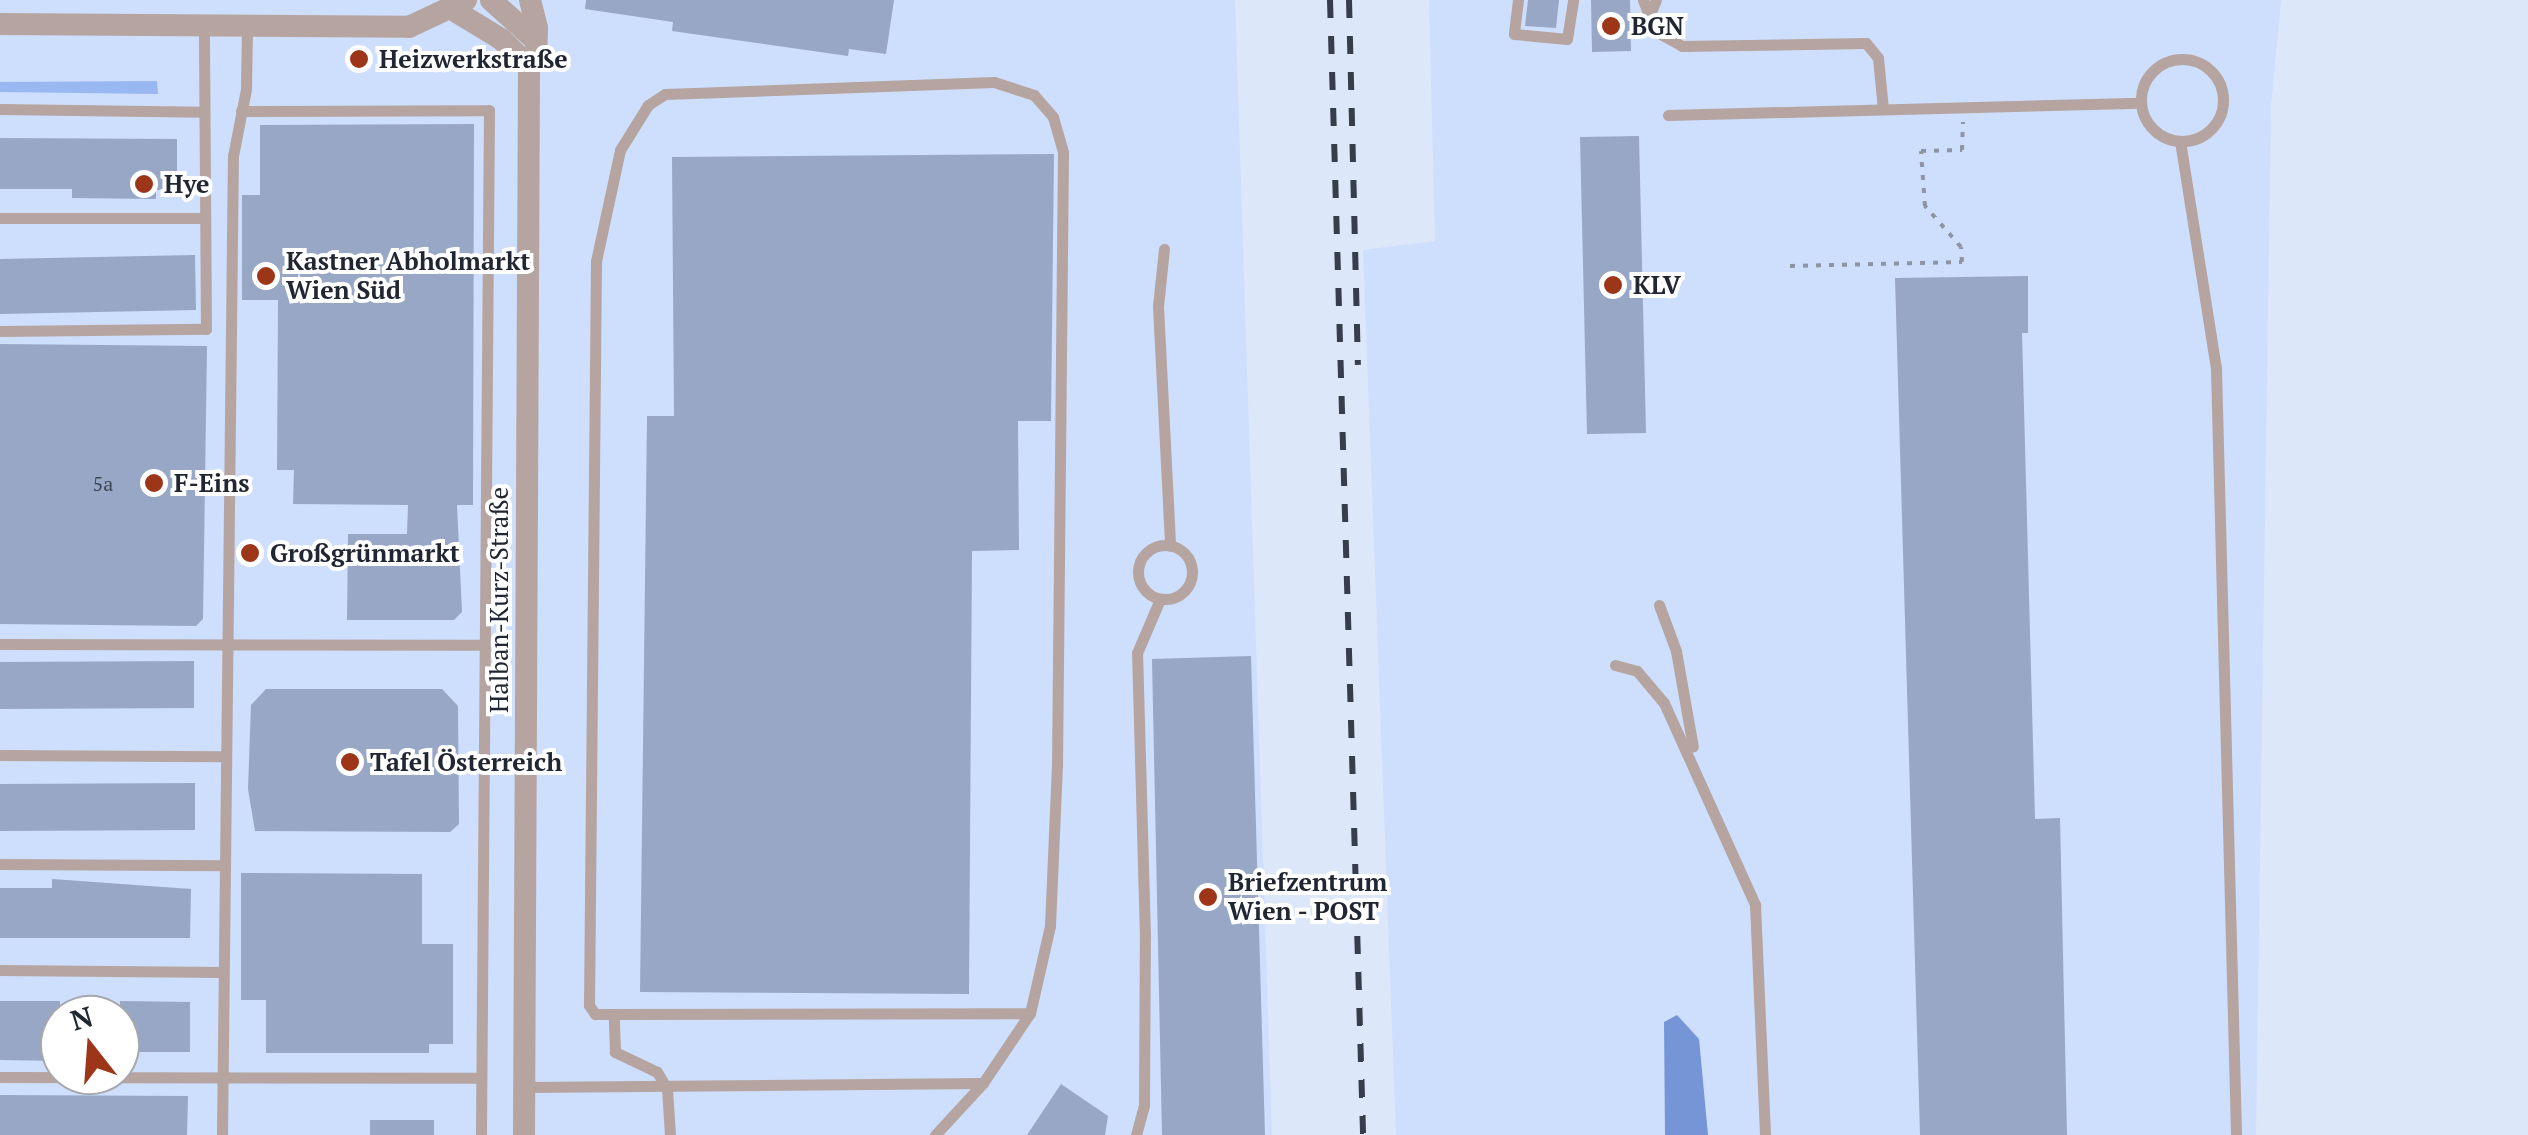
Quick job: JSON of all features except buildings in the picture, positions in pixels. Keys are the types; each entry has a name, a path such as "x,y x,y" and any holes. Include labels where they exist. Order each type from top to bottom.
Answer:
{"street":[{"path":"491,0 534,40"},
{"name":"Halban-Kurz-Straße","path":"524,1135 529,66 536,58 530,0"},
{"path":"0,24 410,27 461,5 529,66"}],"lane":[{"path":"1518,0 1514,34 1568,39 1573,0"},
{"path":"1643,0 1655,30 1675,41 1866,43 1878,58 1883,109"},
{"path":"1650,14 1656,0"},
{"path":"0,331 206,329 204,26"},
{"path":"222,1135 223,756 233,156 242,111 247,27"},
{"path":"2182,58 2208,67 2222,90 2220,116 2201,136 2180,141 2151,128 2140,103 2157,66 2182,58"},
{"path":"935,1135 983,1083 1030,1013 1050,926 1057,764 1063,152 1053,116 1034,96 994,82 665,94 648,105 620,150 596,260 589,985 595,1014 1030,1013"},
{"path":"1668,116 2140,103"},
{"path":"0,109 203,112"},
{"path":"242,111 489,110 481,1135"},
{"path":"2180,141 2216,369 2236,1135"},
{"path":"0,218 206,218"},
{"path":"1164,250 1158,306 1170,546"},
{"path":"1170,546 1185,554 1192,577 1177,597 1160,599 1140,581 1140,563 1152,549 1170,546"},
{"path":"1136,1135 1144,1106 1145,956 1137,653 1160,599"},
{"path":"1660,605 1676,651 1696,762"},
{"path":"0,644 484,645"},
{"path":"1615,665 1650,683 1696,762 1755,906 1765,1135"},
{"path":"0,755 223,756"},
{"path":"0,864 224,865"},
{"path":"0,970 223,972"},
{"path":"614,1014 615,1052 657,1072 666,1089 670,1135"},
{"path":"0,1076 481,1078"},
{"path":"525,1086 666,1089 983,1083"}],"path":[{"path":"1790,266 1962,262 1961,247 1925,206 1921,151 1962,150 1963,122"}],"shaded area":[{"path":"0,0 1235,0 1272,1135 0,1135"},
{"path":"1429,0 2281,0 2271,106 2256,1135 1396,1135 1363,250 1435,241"},
{"path":"157,81 158,94 0,92 0,82"},
{"path":"1677,1015 1699,1039 1708,1135 1665,1135 1664,1022"}],"railway":[{"path":"1330,0 1363,1135"},
{"path":"1349,0 1358,365"}],"place":[{"name":"BGN","path":"1611,26"},
{"name":"Heizwerkstraße","path":"359,59"},
{"name":"Hye","path":"144,184"},
{"name":"Kastner Abholmarkt Wien Süd","path":"266,276"},
{"name":"KLV","path":"1613,285"},
{"name":"F-Eins","path":"154,483"},
{"name":"Großgrünmarkt","path":"250,553"},
{"name":"Tafel Österreich","path":"350,762"},
{"name":"Briefzentrum Wien - POST","path":"1208,897"}]}
